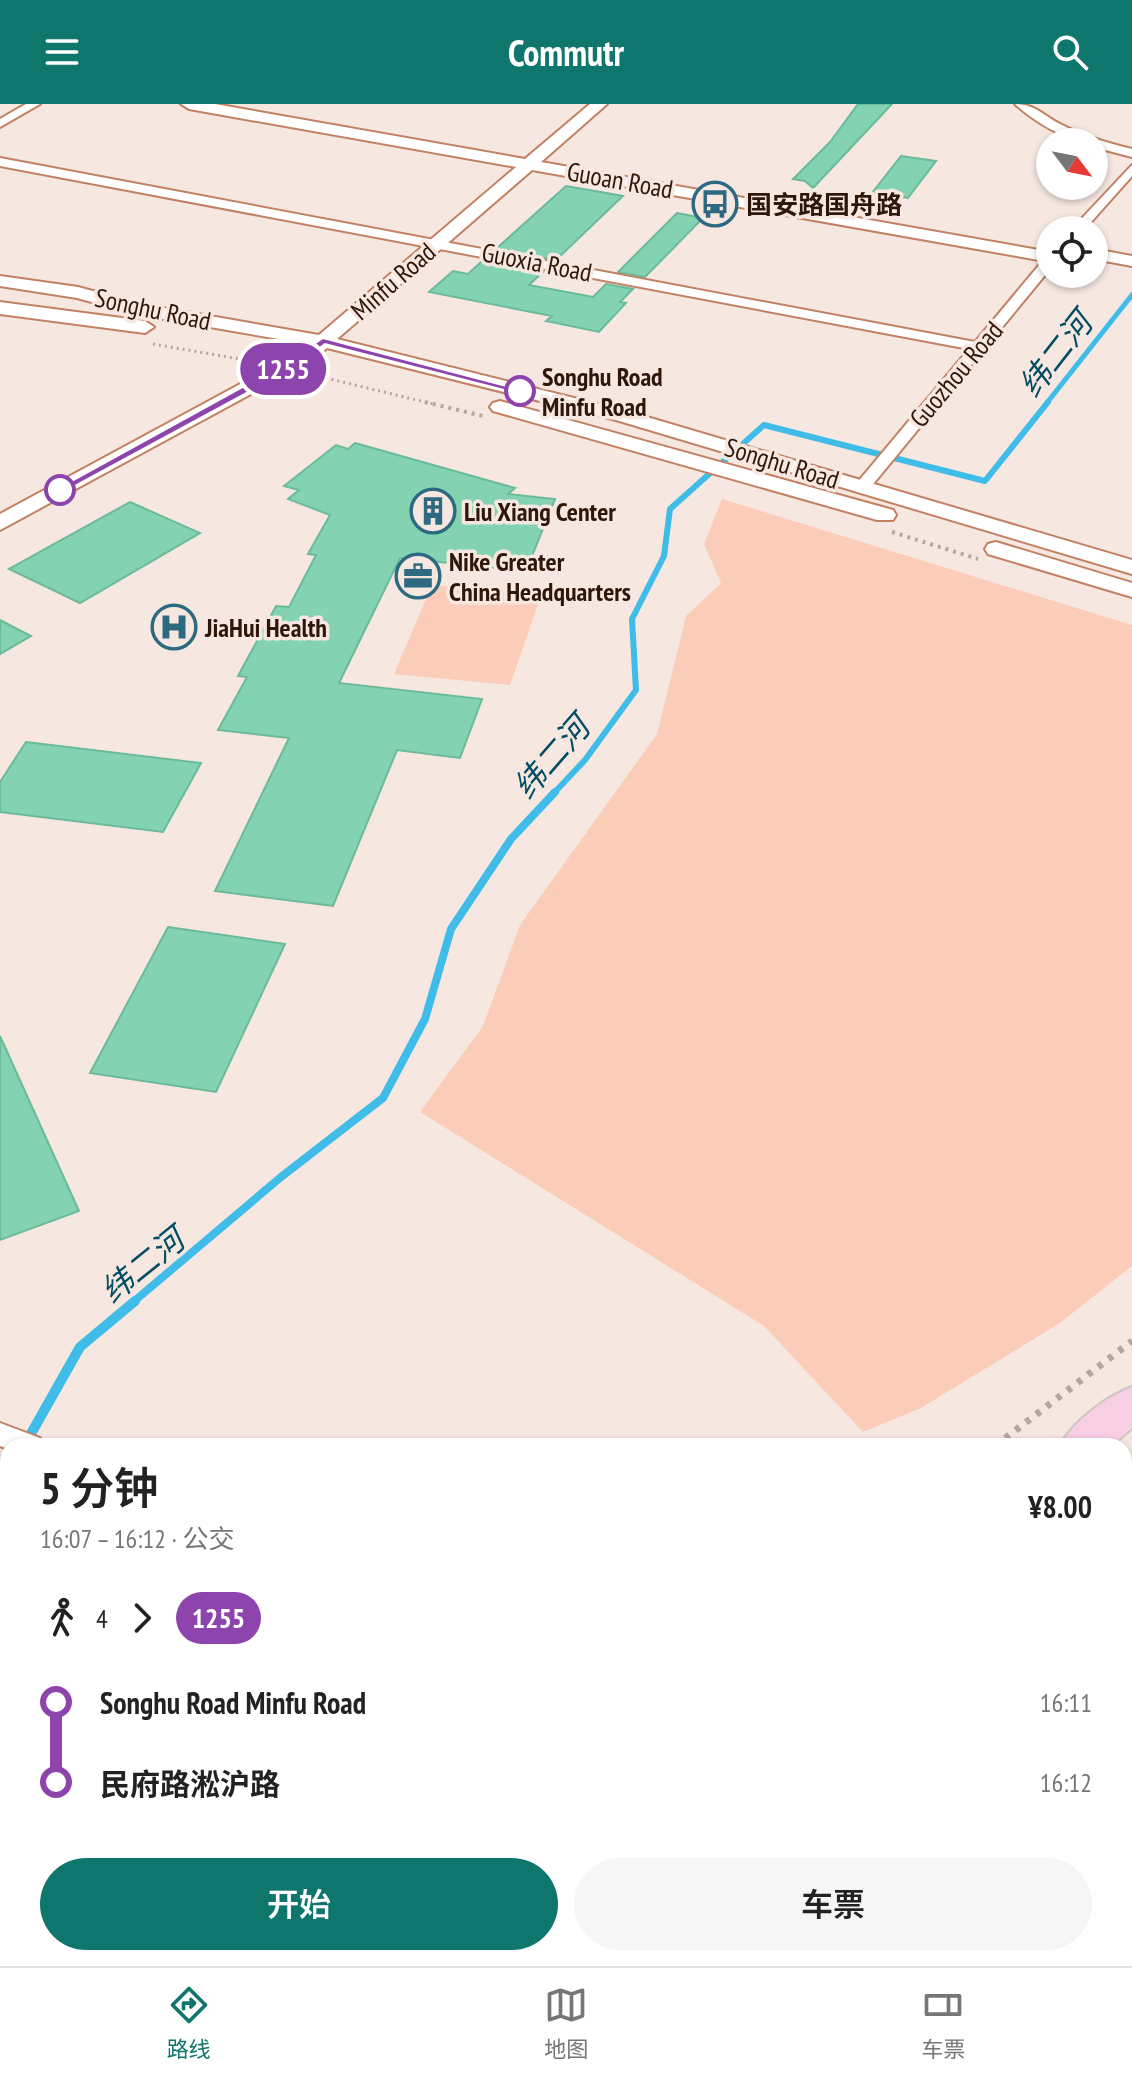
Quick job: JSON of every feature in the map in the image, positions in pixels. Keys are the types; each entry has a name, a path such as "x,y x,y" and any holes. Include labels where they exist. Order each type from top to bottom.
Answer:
{"main road":[{"path":"1091,1438 1132,1404"}],"street":[{"path":"0,124 34,104"},
{"name":"Guoan Road","path":"189,104 1036,244"},
{"name":"Guoan Road","path":"241,104 1036,256"},
{"name":"Minfu Road","path":"0,523 294,363 599,104"},
{"path":"1021,104 1059,128"},
{"path":"1108,146 1132,153"},
{"name":"Guoxia Road","path":"0,162 437,242 980,347"},
{"path":"1090,216 1132,169"},
{"path":"1108,260 1132,261"},
{"path":"1108,262 1132,270"},
{"name":"Guozhou Road","path":"863,487 1036,277"},
{"name":"Songhu Road","path":"0,281 78,293 141,326 334,373"},
{"path":"0,291 141,326"},
{"name":"Songhu Road","path":"0,305 141,326 323,341 708,441 1132,567"},
{"name":"Songhu Road","path":"477,402 686,458 1132,590"},
{"name":"Songhu Road","path":"846,504 863,487"}],"path":[{"path":"141,326 334,373"},
{"path":"889,531 979,559"},
{"path":"1005,1438 1132,1341"}],"shaded area":[{"path":"722,499 1132,625 1132,1266 1060,1323 921,1408 863,1432 764,1326 420,1112 483,1026 520,925 657,734 686,616 721,583 704,544"},
{"path":"432,585 541,596 510,685 394,674"}],"building":[{"path":"858,104 892,104 813,188 805,181 793,179 830,142"},
{"path":"901,156 936,161 908,198 872,193"},
{"path":"566,186 623,196 556,260 496,249"},
{"path":"677,213 703,218 645,277 618,272"},
{"path":"483,260 543,272 529,285 593,297 606,284 633,289 620,302 626,303 599,332 546,321 552,316 429,292 453,271 468,274"},
{"path":"355,443 515,488 508,494 555,499 526,571 400,558 339,683 482,699 460,758 397,750 333,906 215,891 289,738 218,730 247,677 238,676 276,606 289,607 316,555 308,554 330,515 288,499 299,490 284,486 336,445 348,449"},
{"path":"130,502 200,533 80,603 9,569"},
{"path":"0,620 31,636 0,654"},
{"path":"26,742 201,763 163,832 0,812 0,782"},
{"path":"168,927 285,944 216,1092 90,1073"},
{"path":"0,1036 79,1211 0,1240"}],"waterway":[{"name":"纬二河","path":"1046,404 1132,295"},
{"name":"纬二河","path":"553,794 585,760 636,690 632,619 664,556 670,509 764,425 985,481 1048,402"},
{"name":"纬二河","path":"132,1303 281,1177 383,1098 425,1019 451,929 511,839 555,792"},
{"name":"纬二河","path":"29,1438 80,1347 135,1301"}],"bus line":[{"name":"1255","path":"60,490 303,358 323,341 520,391"}],"place":[{"name":"国安路国舟路","path":"715,204"},
{"name":"Songhu Road Minfu Road","path":"520,391"},
{"name":"Liu Xiang Center","path":"433,511"},
{"name":"Nike Greater China Headquarters","path":"418,576"},
{"name":"JiaHui Health","path":"174,627"}]}
